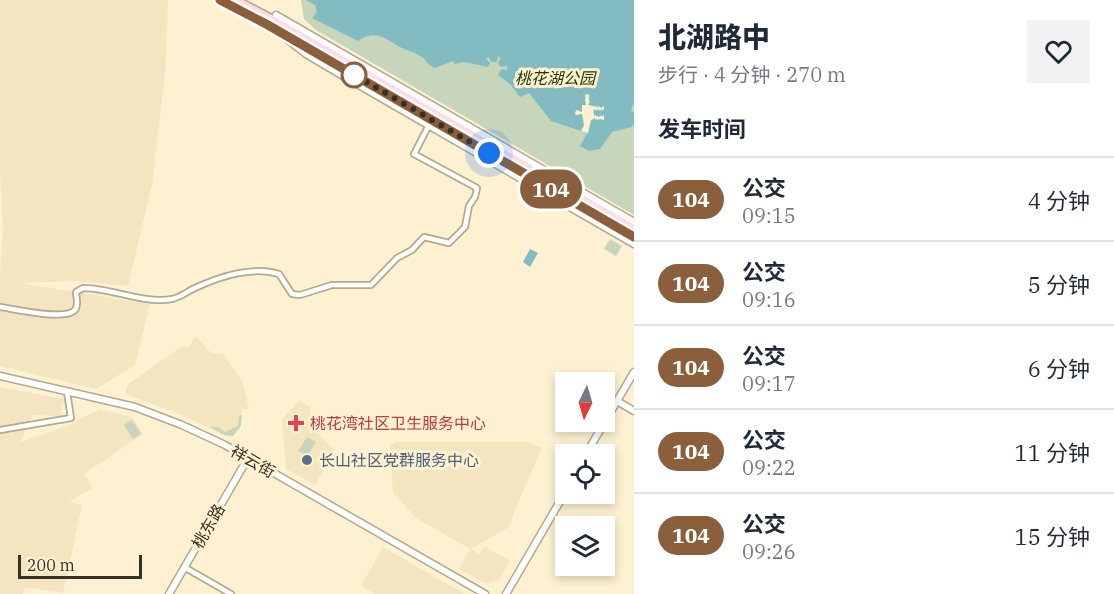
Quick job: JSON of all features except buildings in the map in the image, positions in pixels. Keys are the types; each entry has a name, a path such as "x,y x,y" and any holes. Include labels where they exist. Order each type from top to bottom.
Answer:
{"main road":[{"path":"220,0 268,25 607,225 634,237"},
{"path":"236,0 634,229"}],"street":[{"path":"276,15 634,222"},
{"path":"411,111 429,125 468,144"},
{"path":"0,307 55,315 70,313 75,310 77,304 76,292 83,288 169,300 199,286 242,272 279,274 292,294 300,295 332,285 371,285 397,258 412,250 424,237 449,243 465,227 469,206 477,188 414,154 429,125"},
{"path":"607,225 634,244"},
{"path":"592,444 634,372"},
{"name":"祥云街","path":"0,376 135,408 209,437 485,594"},
{"path":"0,430 71,418 67,392"},
{"path":"617,402 634,411"},
{"name":"桃东路","path":"169,594 248,458"},
{"path":"506,594 558,504"},
{"path":"184,567 231,594"}],"shaded area":[{"path":"0,0 168,0 165,74 152,185 128,286 76,281 19,283 150,304 135,365 96,389 0,366 0,275 3,228 0,172"},
{"path":"195,336 211,353 223,354 242,381 249,409 242,409 241,426 233,436 224,435 182,415 125,394 128,384 181,347 190,347"},
{"path":"0,387 64,399 60,416 33,415 20,442 65,427 100,409 132,417 143,434 84,474 92,488 69,502 82,505 63,593 25,587 23,594 0,594"},
{"name":"长山社区党群服务中心","path":"299,400 311,408 310,426 335,450 315,485 286,469 282,420"},
{"path":"395,442 528,442 542,448 509,527 471,549 480,554 484,546 510,561 500,579 485,583 459,569 470,549 416,518 393,493 390,446"},
{"path":"383,547 465,594 375,594 361,586"}],"green space":[{"name":"桃花湖公园","path":"301,0 634,0 634,215 316,30 304,19"},
{"path":"610,239 622,246 616,256 604,249"},
{"path":"242,415 241,426 233,436 224,435 210,427 219,427 225,432 238,426 239,416"},
{"path":"132,420 141,434 133,439 124,425"},
{"path":"307,437 316,442 307,456 298,451"}],"water":[{"name":"桃花湖公园","path":"306,0 634,0 634,102 631,111 634,112 634,124 612,132 600,149 589,151 580,146 587,133 551,121 529,93 520,97 511,85 498,75 501,69 507,70 507,66 501,67 498,63 501,58 498,56 497,62 491,62 489,57 486,59 490,63 488,67 464,62 455,64 453,61 435,68 418,55 381,37 371,35 358,41 312,18 317,12 315,5"},
{"path":"530,249 538,253 530,267 523,262"}],"pier":[{"path":"586,94 590,95 588,105 597,108 597,106 601,108 604,106 604,111 595,109 593,111 595,117 595,115 599,117 602,115 602,117 604,115 604,120 597,120 597,118 595,120 595,118 591,120 588,133 581,131 584,125 582,114 575,114 576,110 582,112 582,105 586,105"}],"bus line":[{"name":"104","path":"220,0 268,25 634,237"}],"place":[{"name":"桃花湾社区卫生服务中心","path":"296,423"},
{"name":"长山社区党群服务中心","path":"307,460"}],"route":[{"path":"354,75 351,73 489,153"}]}
